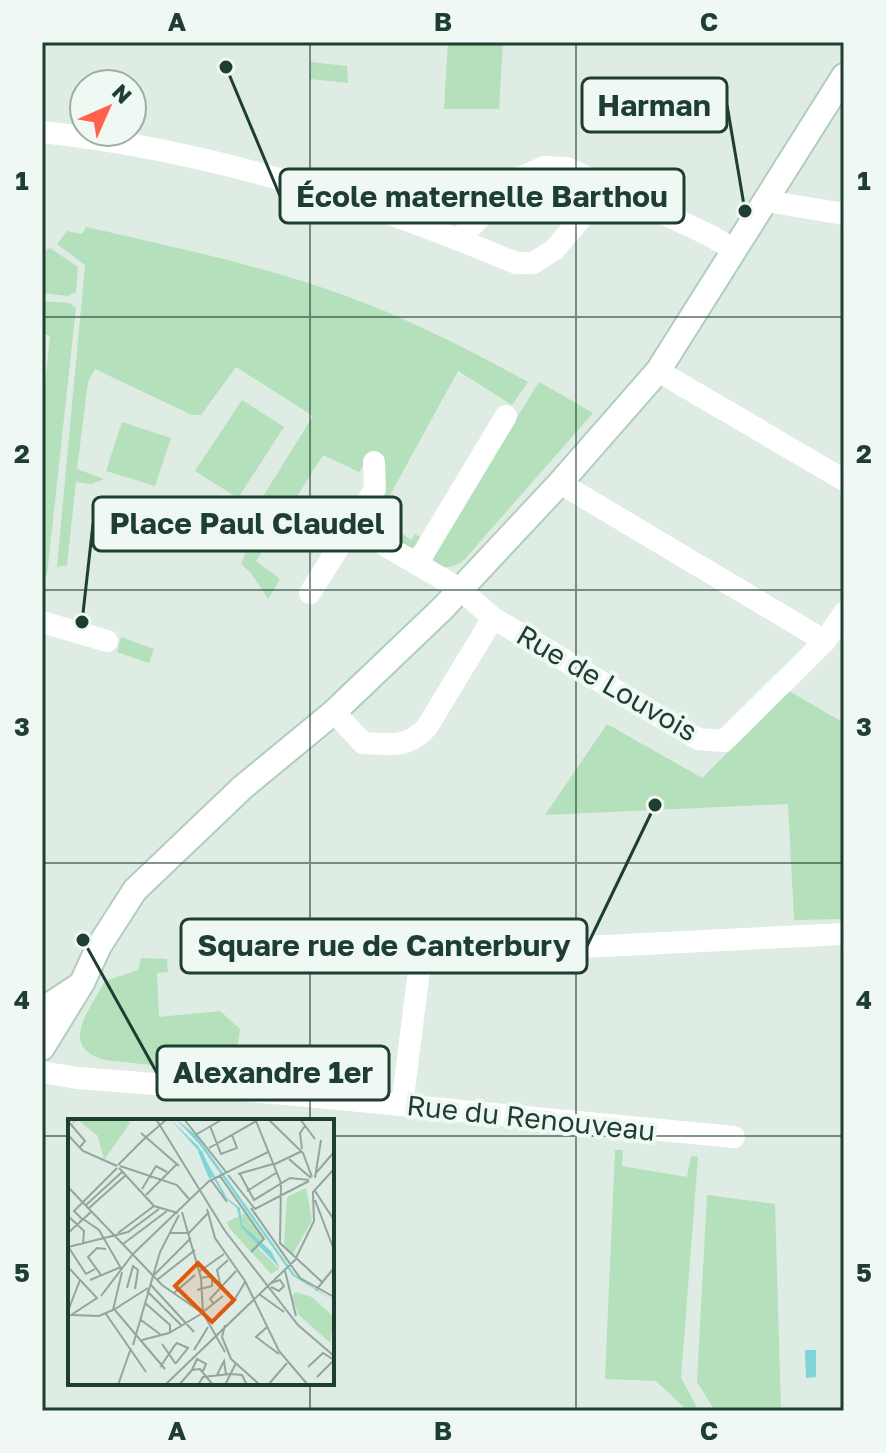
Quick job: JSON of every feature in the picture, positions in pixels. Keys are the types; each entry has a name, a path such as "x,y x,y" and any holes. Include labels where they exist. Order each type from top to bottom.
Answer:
{"street":[{"path":"42,1048 82,983 99,946 135,890 243,787 334,712 443,608 560,483 658,371 844,76"},
{"path":"42,132 104,139 207,158 383,210 516,263 533,263 554,250 607,188"},
{"path":"459,239 517,179 544,167 567,168 711,236 734,250"},
{"path":"766,201 844,214"},
{"path":"658,371 844,480"},
{"path":"417,564 506,416"},
{"path":"310,593 375,489 374,462"},
{"path":"560,483 825,641"},
{"name":"Rue de Louvois","path":"350,525 460,589 493,618 698,739 724,741 825,641 844,613"},
{"name":"Rue de Louvois","path":"334,712 363,743 397,744 416,739 427,727 493,618"},
{"path":"42,622 107,641"},
{"path":"402,1105 421,955 844,934"},
{"path":"42,1010 82,983"},
{"name":"Rue du Renouveau","path":"42,1072 77,1078 734,1137"}],"green space":[{"path":"448,42 503,42 499,109 444,109"},
{"path":"311,62 347,66 348,83 309,79"},
{"path":"86,227 249,266 346,296 439,336 528,382 512,405 458,371 378,517 411,540 415,534 425,540 420,547 408,548 373,525 364,465 359,472 323,455 256,561 280,579 268,599 251,573 241,564 254,532 257,506 313,416 236,367 201,415 192,415 95,369 88,382 77,469 104,479 91,484 76,482 67,565 57,567 85,265 57,244 67,231 82,234"},
{"path":"50,248 78,267 76,292 68,296 42,293 42,252"},
{"path":"42,301 69,303 76,308 47,575 42,579 42,414 50,336 42,333"},
{"path":"539,382 593,413 464,560 450,567 435,564 432,554"},
{"path":"242,400 284,427 238,498 195,471"},
{"path":"122,422 171,438 155,486 106,471"},
{"path":"121,637 154,649 149,663 117,652"},
{"path":"789,691 844,723 844,919 794,920 788,804 545,815 607,724 702,778"},
{"path":"141,958 167,959 168,972 157,973 159,1017 220,1011 240,1029 234,1074 105,1060 91,1054 83,1046 81,1026 105,981 138,970"},
{"path":"615,1150 623,1150 622,1166 687,1177 691,1156 698,1157 681,1378 699,1411 688,1411 656,1381 605,1379"},
{"path":"707,1195 775,1204 781,1411 715,1411 697,1382"}],"water":[{"path":"805,1350 816,1350 816,1377 806,1378"}],"place":[{"name":"École maternelle Barthou","path":"226,67"},
{"name":"Harman","path":"745,211"},
{"name":"Place Paul Claudel","path":"82,622"},
{"name":"Square rue de Canterbury","path":"655,805"},
{"name":"Alexandre 1er","path":"83,940"}]}
